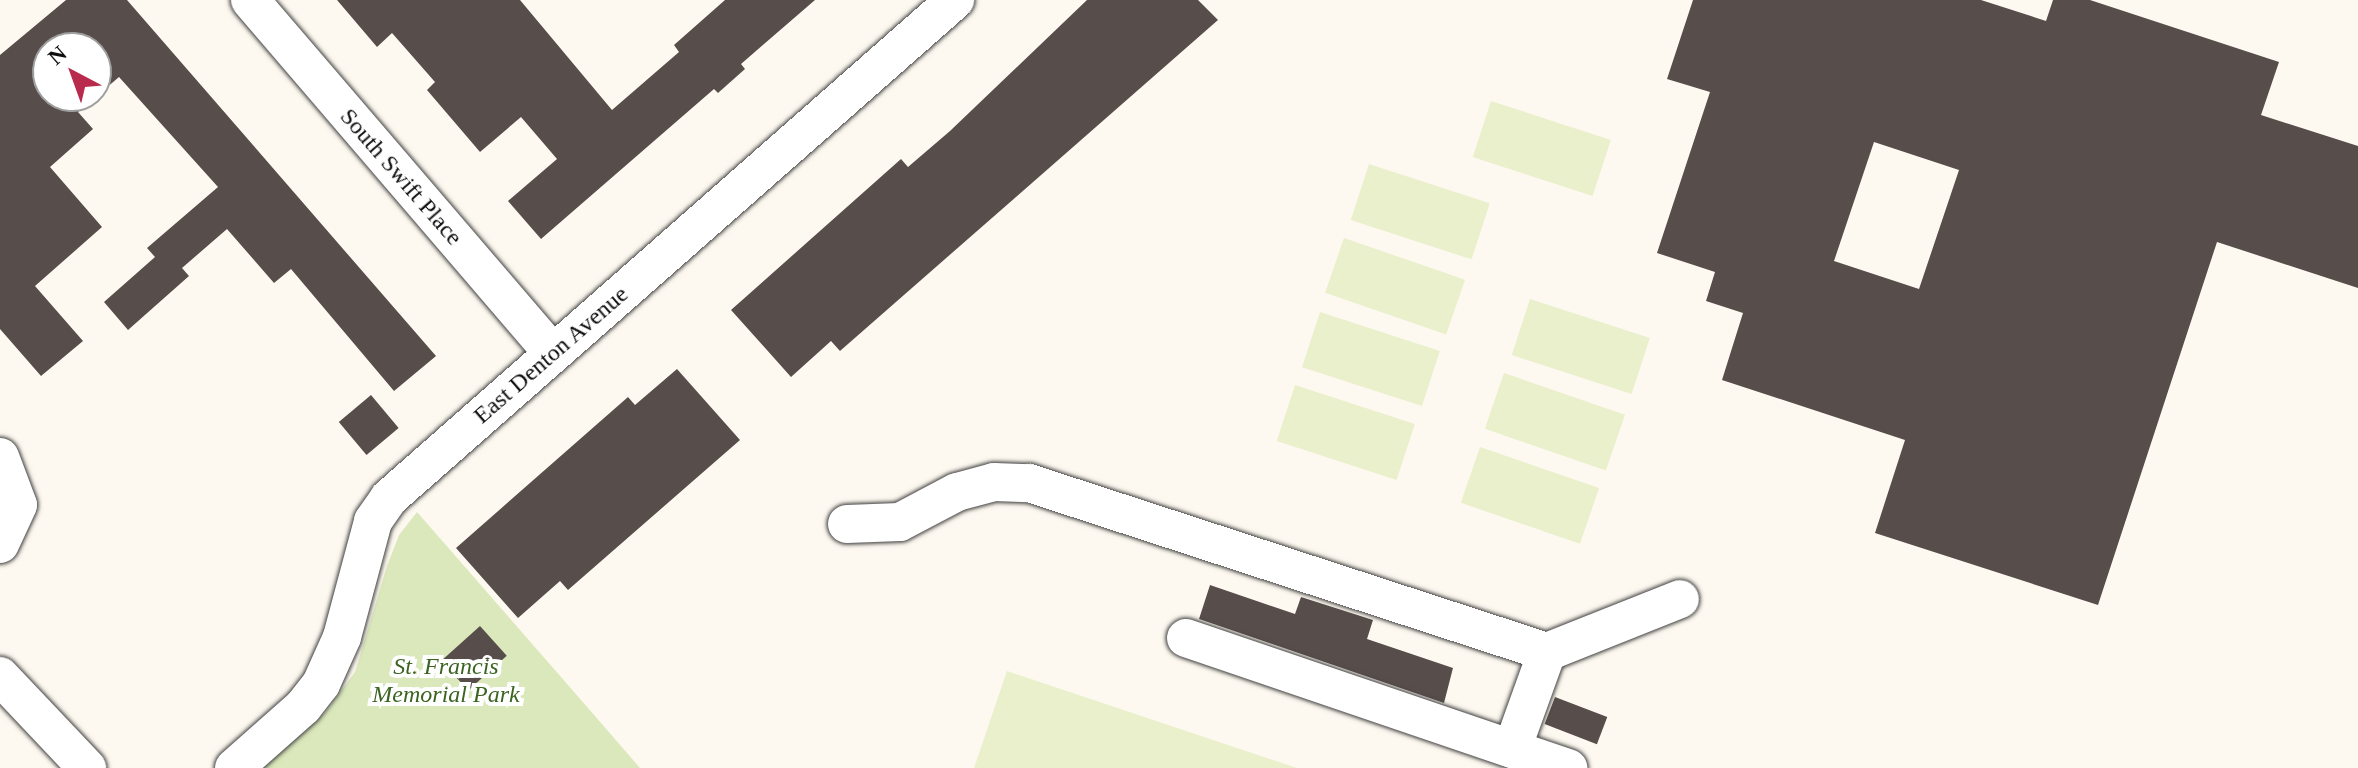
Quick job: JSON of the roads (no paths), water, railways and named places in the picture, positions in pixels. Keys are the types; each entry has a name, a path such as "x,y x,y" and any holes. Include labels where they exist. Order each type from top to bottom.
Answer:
{"street":[{"name":"South Swift Place","path":"250,0 553,353"},
{"name":"East Denton Avenue","path":"242,766 303,707 321,684 342,637 373,521 389,498 955,0"},
{"path":"0,544 18,505 2,459"},
{"path":"847,524 900,522 957,492 994,482 1029,483 1547,652 1680,599"},
{"path":"1186,638 1568,768"},
{"path":"1512,749 1547,652"},
{"path":"0,676 87,768"}],"park label":[{"name":"St. Francis Memorial Park","path":"446,681"}]}
